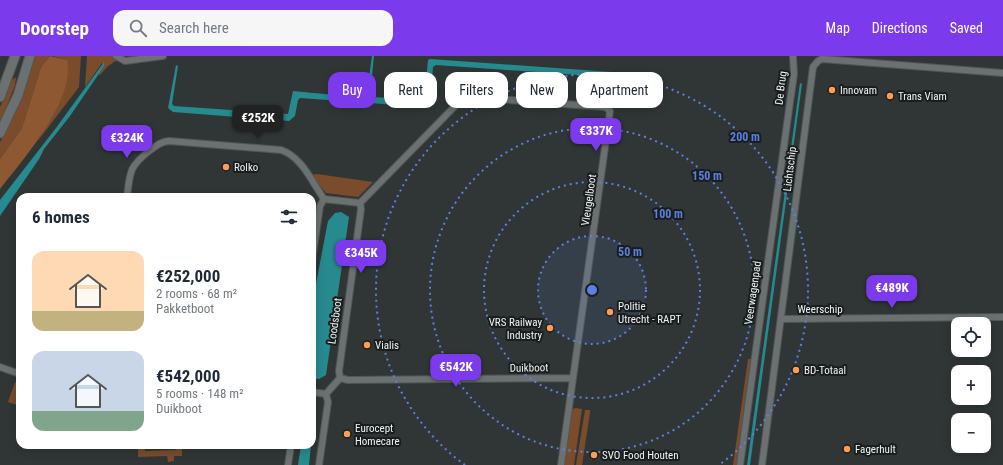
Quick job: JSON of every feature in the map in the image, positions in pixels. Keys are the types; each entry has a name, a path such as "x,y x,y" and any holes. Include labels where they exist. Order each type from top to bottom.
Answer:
{"main road":[{"path":"0,97 15,56"},
{"path":"0,133 18,95 30,56"}],"street":[{"path":"116,56 124,61 163,56"},
{"name":"De Brug","path":"787,123 794,74 793,56"},
{"name":"Lichtschip","path":"762,465 813,67 822,59 1003,73"},
{"name":"Vleugelboot","path":"360,203 461,100 469,97 608,109 611,114 561,465"},
{"name":"Veerwagenpad","path":"740,465 787,123"},
{"path":"128,193 130,174 135,162 161,142 169,141 281,150 289,152 296,158 324,199 360,203"},
{"path":"316,234 320,206 324,199"},
{"name":"Loodsboot","path":"340,378 339,371 360,203"},
{"name":"Weerschip","path":"781,319 1003,317"},
{"path":"0,367 16,373"},
{"path":"326,394 340,378"},
{"name":"Duikboot","path":"340,378 348,380 574,378"},
{"path":"316,393 326,394"},
{"path":"319,465 328,402 326,394"},
{"path":"288,465 290,449"}],"shaded area":[{"path":"33,56 50,56 41,67 22,128 0,159 0,142 13,117"},
{"path":"50,56 67,60 68,76 64,93 46,128 34,146 0,189 0,159 22,128 41,67"},
{"path":"52,56 81,56 79,87 37,142 62,96 67,60"},
{"path":"87,56 112,56 117,60 108,66 100,75 98,74 104,66 102,63 85,87"},
{"path":"16,77 15,85 0,124 0,107 12,80"},
{"path":"317,174 373,182 358,197 326,193 311,175"},
{"path":"748,359 752,359 737,465 733,465"},
{"path":"15,382 16,405 8,402"},
{"path":"575,408 582,409 574,465 563,465 571,410"},
{"path":"585,410 590,410 590,413 582,465 576,465"},
{"path":"138,449 145,449 145,451 182,449 182,456 174,456 174,461 168,462 167,456 138,457"}],"water":[{"path":"372,56 374,56 372,72 370,72"},
{"path":"428,60 611,72 576,72 576,75 568,74 568,72 537,72 436,65 433,67 433,72 427,72"},
{"path":"104,62 104,66 94,81 70,116 44,149 39,159 0,216 0,200 56,128"},
{"path":"176,65 178,66 172,104 174,106 288,114 293,91 328,94 328,100 300,98 298,100 295,116 289,121 173,112 168,108"},
{"path":"800,83 802,84 750,465 747,465"},
{"path":"376,97 384,98 384,104 376,103"},
{"path":"341,212 349,217 326,375 319,379 316,378 316,284 328,221 335,213"},
{"path":"300,449 311,449 309,465 298,465"}],"place":[{"name":"Innovam","path":"832,90"},
{"name":"Trans Viam","path":"890,96"},
{"name":"Rolko","path":"226,167"},
{"name":"Politie Utrecht - RAPT","path":"610,312"},
{"name":"VRS Railway Industry","path":"550,328"},
{"name":"Vialis","path":"367,345"},
{"name":"BD-Totaal","path":"796,370"},
{"name":"Eurocept Homecare","path":"347,434"},
{"name":"Fagerhult","path":"847,449"},
{"name":"SVO Food Houten","path":"594,455"}]}
